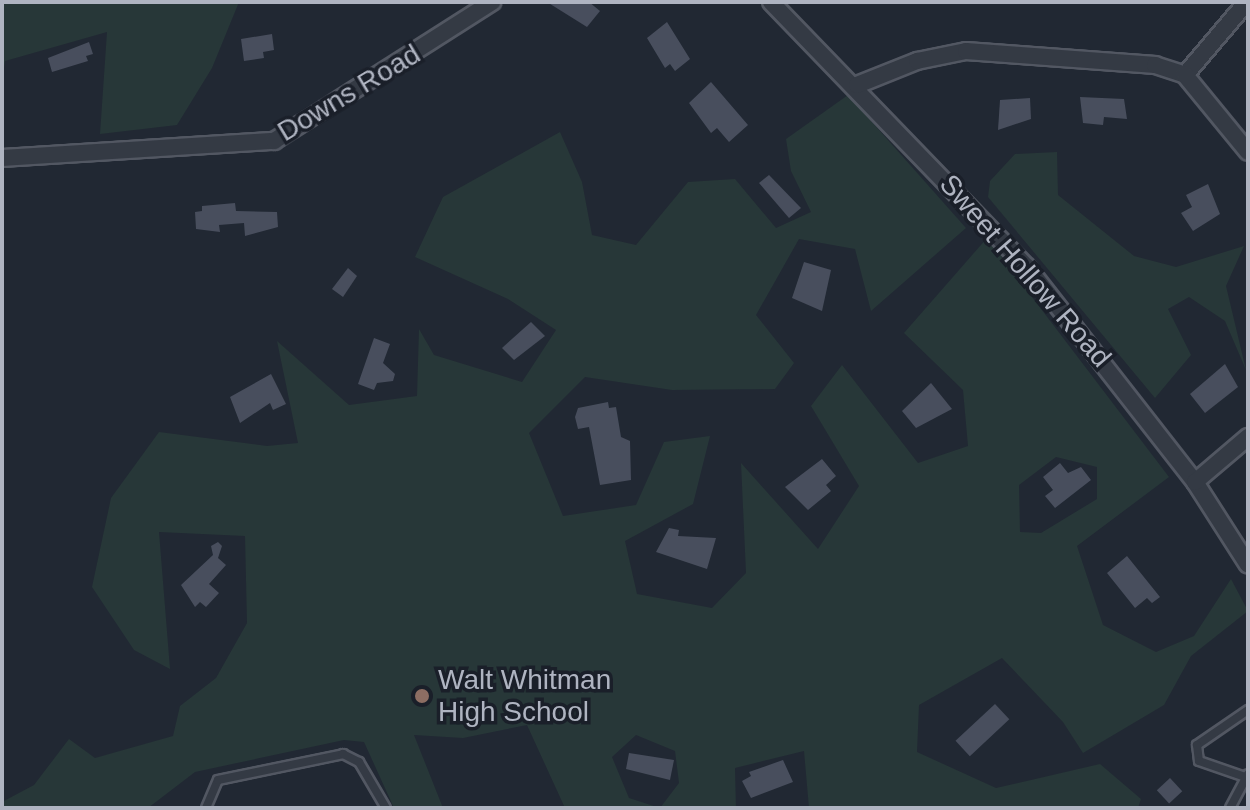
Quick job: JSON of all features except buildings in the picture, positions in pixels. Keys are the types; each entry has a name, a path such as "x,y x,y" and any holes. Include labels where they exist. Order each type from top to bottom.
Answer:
{"street":[{"name":"Downs Road","path":"2,158 274,141 492,2"},
{"name":"Sweet Hollow Road","path":"771,2 857,85 1027,267 1195,482 1248,565"},
{"path":"1185,75 1247,2"},
{"path":"857,85 868,77 917,61 966,51 1120,59 1185,75 1248,152"},
{"path":"1195,482 1248,437"}],"lane":[{"path":"1230,808 1247,776 1199,761 1197,745 1248,710"},
{"path":"206,808 218,780 343,754 359,762 386,808"}],"shaded area":[{"path":"2,2 239,2 212,68 177,125 100,134 107,32 5,61 2,83"},
{"path":"848,95 966,228 871,311 855,249 799,239 756,315 794,363 775,389 672,390 585,377 529,433 563,516 636,505 664,442 710,436 693,504 625,541 637,594 712,608 746,573 741,463 818,549 859,486 811,406 842,365 918,463 968,446 963,390 904,333 987,238 1169,477 1077,546 1103,625 1156,652 1194,636 1231,579 1248,611 1191,656 1164,705 1083,753 1063,722 1002,658 919,705 917,752 996,788 1100,764 1141,799 1138,808 809,808 804,751 735,768 736,808 660,808 565,808 527,725 463,738 414,735 443,808 394,808 364,742 344,740 195,772 148,808 2,808 2,802 34,785 69,739 95,758 173,736 180,706 216,678 247,623 245,536 159,532 170,669 134,650 92,587 111,498 159,432 267,446 298,443 277,341 349,405 417,396 419,329 434,355 522,382 556,330 508,299 415,257 443,197 560,132 582,182 592,235 636,245 688,182 735,179 776,228 811,212 791,171 786,139","holes":["1056,457 1097,467 1097,499 1041,533 1020,532 1019,485","636,735 675,751 679,783 660,808 629,798 612,757"]},
{"path":"1057,152 1058,195 1134,256 1176,267 1244,246 1226,286 1246,370 1225,321 1189,297 1168,309 1191,355 1155,398 988,197 990,181 1015,154"}],"place":[{"name":"Walt Whitman High School","path":"422,696"}]}
